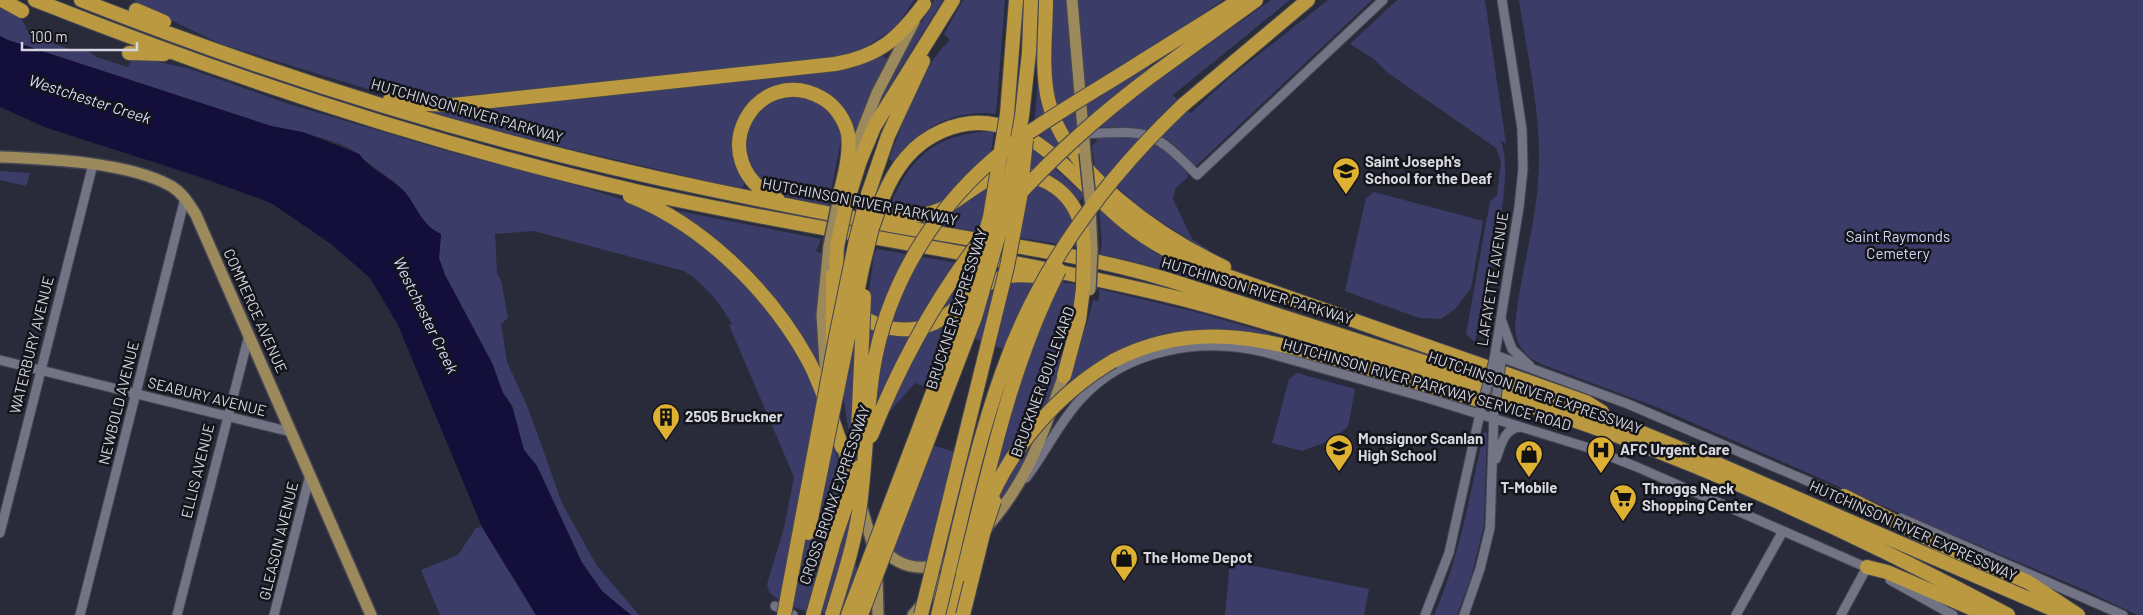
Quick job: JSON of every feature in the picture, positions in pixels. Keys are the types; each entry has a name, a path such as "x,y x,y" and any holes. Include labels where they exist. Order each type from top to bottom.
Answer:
{"highway":[{"path":"2,0 22,10"},
{"name":"HUTCHINSON RIVER PARKWAY","path":"35,0 175,54 332,107 585,178 778,221 1023,263 1116,284"},
{"name":"HUTCHINSON RIVER PARKWAY","path":"81,0 208,48 343,93 557,154 674,182 864,220 1044,252 1156,276 1550,401 1635,430"},
{"path":"780,610 856,240 868,194 894,123 953,0"},
{"path":"842,203 874,127 953,0"},
{"name":"BRUCKNER EXPRESSWAY","path":"848,615 963,313 990,218 1007,114 1016,0"},
{"path":"921,615 1007,268 1022,184 1030,38 1030,0"},
{"path":"1046,0 1045,77 1047,97 1061,135 1084,164 1127,205 1190,250 1238,273 1323,304 1358,323"},
{"path":"832,615 859,513 871,388 878,346 894,298 919,247 953,200 994,159 1023,137 1240,0"},
{"name":"CROSS BRONX EXPRESSWAY","path":"813,615 836,535 867,446 899,370 936,302 975,245 1032,179 1098,118 1154,74 1256,0"},
{"path":"938,615 989,412 1018,331 1043,279 1068,237 1106,187 1143,145 1183,105 1308,0"},
{"path":"343,93 412,103 453,105 828,65 855,60 882,49 899,35 926,2"},
{"path":"136,10 165,22 208,48"},
{"path":"129,53 175,54"},
{"path":"797,207 775,198 755,185 743,167 739,149 741,129 751,110 766,97 786,91 806,92 824,99 834,108 845,124 848,144 842,203 833,247 832,284 832,316 842,447"},
{"name":"BRUCKNER EXPRESSWAY","path":"861,615 885,547 956,371 979,304 1003,220 1025,116"},
{"path":"792,615 862,269 872,228 883,197 899,166 912,151 928,138 947,129 967,124 986,123 1004,126 1020,132 1042,146 1125,222 1163,248 1216,272 1586,402 1635,430"},
{"path":"953,615 1008,396 1031,329 1075,239 1143,145"},
{"path":"864,220 916,216 933,212 990,179 1004,174 1019,174 1045,181 1065,196 1081,222 1088,249 1086,290 1064,376"},
{"path":"585,178 645,202 681,222 712,246 750,283 777,314 807,358 842,447"},
{"path":"842,582 853,509 863,308 872,242 883,197"},
{"path":"833,247 838,280 848,302 873,322 899,330 923,327 936,322 948,315 978,290 993,281 1008,276 1038,276 1116,284"},
{"name":"HUTCHINSON RIVER EXPRESSWAY","path":"1116,284 1268,323 1595,428 1667,456 1840,531 2008,615"},
{"path":"964,574 994,491 1018,451 1057,404 1083,381 1114,361 1143,347 1183,338 1225,336 1280,343 1542,418 1595,428"},
{"name":"HUTCHINSON RIVER EXPRESSWAY","path":"1635,430 1714,462 2066,615"},
{"path":"963,615 990,510 1018,451"},
{"path":"1844,496 1939,544 2028,582 2078,615"},
{"path":"1867,567 1887,572 1987,615"}],"main road":[{"path":"1072,0 1090,200 1088,249"},
{"path":"842,203 856,146 873,103 926,2"},
{"name":"COMMERCE AVENUE","path":"0,157 93,164 144,176 172,186 185,198 196,215 371,615"},
{"name":"BRUCKNER BOULEVARD","path":"913,615 1011,498 1035,453 1064,376"},
{"path":"842,447 868,524 874,551 878,615"},
{"path":"868,524 879,544 892,558 917,568 941,565 955,558 972,545"}],"street":[{"path":"1084,134 1128,132 1149,136 1167,145 1197,175 1383,0"},
{"name":"LAFAYETTE AVENUE","path":"1464,615 1478,578 1488,537 1500,314 1519,207 1523,149 1519,106 1502,0"},
{"name":"WATERBURY AVENUE","path":"0,533 93,164"},
{"name":"NEWBOLD AVENUE","path":"80,615 185,198"},
{"path":"1500,314 1504,331 1512,349 1522,360 1538,371"},
{"name":"ELLIS AVENUE","path":"177,615 226,416 249,335"},
{"name":"HUTCHINSON RIVER PARKWAY SERVICE ROAD","path":"1011,498 1070,413 1090,391 1128,366 1159,354 1189,346 1215,345 1258,351 1480,411 1618,458 1867,567 1948,614"},
{"path":"1498,359 1538,371 1628,404 1844,496 1894,514 2123,615"},
{"name":"LAFAYETTE AVENUE","path":"1425,615 1449,553 1480,411 1498,359"},
{"name":"SEABURY AVENUE","path":"0,360 291,432"},
{"path":"1493,466 1507,433 1516,427 1526,427"},
{"name":"GLEASON AVENUE","path":"274,615 310,475"},
{"path":"1736,615 1783,531"},
{"path":"1841,615 1867,567"},
{"path":"780,610 792,615"}],"green space":[{"path":"134,0 914,0 895,28 870,44 872,48 856,55 463,100 390,96 221,44 137,4"},
{"path":"934,0 943,0 896,76 870,126 891,76"},
{"path":"963,0 1005,0 996,114 966,114 938,123 914,140 893,162 889,159 907,112 930,64 950,40 944,34"},
{"path":"1054,0 1067,0 1080,151 1057,112 1051,77"},
{"path":"1075,0 1223,0 1141,56 1159,80 1271,0 1290,0 1173,95 1191,113 1229,78 1328,0 1372,0 1196,166 1165,138 1146,130 1125,127 1092,128 1088,122"},
{"path":"1397,0 1485,0 1506,144 1500,140 1504,156 1505,179 1497,238 1475,342 1466,334 1490,201 1497,195 1501,162 1496,148 1388,73 1374,59 1350,44"},
{"name":"Saint Raymonds Cemetery","path":"1519,0 2143,0 2143,615 2137,615 2085,590 1961,538 1959,539 1659,408 1541,364 1530,358 1519,345 1515,327 1536,199 1539,158 1537,113"},
{"path":"0,3 21,17 29,34 74,51 88,51 96,57 128,67 133,56 190,69 289,104 447,151 624,200 682,230 713,254 751,289 771,312 812,376 840,467 857,569 850,615 818,613 796,608 777,599 769,592 767,584 784,528 794,477 729,325 732,324 711,294 692,276 684,271 534,231 495,234 497,274 501,280 508,318 501,324 507,362 528,408 562,503 597,566 639,615 631,615 602,591 582,562 537,466 524,450 512,406 503,393 492,363 445,275 439,258 441,234 427,226 404,192 394,182 357,153 334,142 271,126 8,40 0,36"},
{"path":"882,56 889,59 853,139 817,91 754,102 739,170 745,183 742,189 497,132 412,106"},
{"path":"1038,78 1056,137 1082,170 1081,172 1034,129"},
{"path":"806,96 832,111 845,137 841,140 828,206 780,195 764,188 743,152 751,117 772,100"},
{"path":"981,132 994,132 988,170 937,206 896,213 888,211 903,180 921,156 947,140"},
{"path":"1134,136 1150,142 1163,150 1187,171 1188,177 1175,189 1173,199 1192,239 1209,250 1208,252 1143,210 1095,167 1092,146 1097,141 1096,138"},
{"path":"1031,147 1084,195 1077,205 1028,168"},
{"path":"0,171 30,173 26,186 0,180"},
{"path":"998,180 1034,182 1052,192 1070,211 1079,247 911,221"},
{"path":"1374,192 1483,221 1471,288 1455,309 1441,319 1419,318 1345,291 1366,198"},
{"path":"1099,208 1158,255 1163,254 1265,296 1223,287 1100,254 1102,244"},
{"path":"679,211 821,239 816,251 822,254 816,320 819,368 812,354 677,215"},
{"path":"877,249 998,270 997,274 956,304 922,321 900,324 869,314 867,307 874,254"},
{"path":"1028,279 1077,284 1068,334 1043,421 1024,463 981,528 938,560 911,562 889,550 917,441 976,458 1004,349 964,335 942,393 915,383 856,450 857,483 843,396 858,326 899,335 912,336 926,333 949,321 989,289 1004,283"},
{"path":"1099,289 1196,312 1269,333 1269,336 1231,331 1185,331 1143,341 1111,355 1073,402 1064,390 1093,300 1098,301 1099,299"},
{"path":"1297,373 1355,389 1348,427 1329,441 1302,451 1272,443 1289,379"},
{"path":"1484,432 1487,433 1484,525 1471,578 1457,615 1434,615 1458,548"},
{"path":"482,527 536,615 440,615 421,570 458,555 476,528"},
{"path":"1230,561 1369,589 1364,615 1225,615"}],"water":[{"name":"Westchester Creek","path":"0,36 271,126 303,132 359,154 369,165 404,191 424,221 441,234 439,258 445,275 492,363 503,393 512,406 524,450 537,466 582,563 602,591 631,615 536,615 482,527 398,325 370,278 331,244 271,203 197,176 47,128 0,107"}],"place":[{"name":"Saint Joseph's School for the Deaf","path":"1346,195"},
{"name":"2505 Bruckner","path":"666,441"},
{"name":"Monsignor Scanlan High School","path":"1339,472"},
{"name":"AFC Urgent Care","path":"1601,474"},
{"name":"T-Mobile","path":"1529,478"},
{"name":"Throggs Neck Shopping Center","path":"1623,522"},
{"name":"The Home Depot","path":"1124,582"}]}
